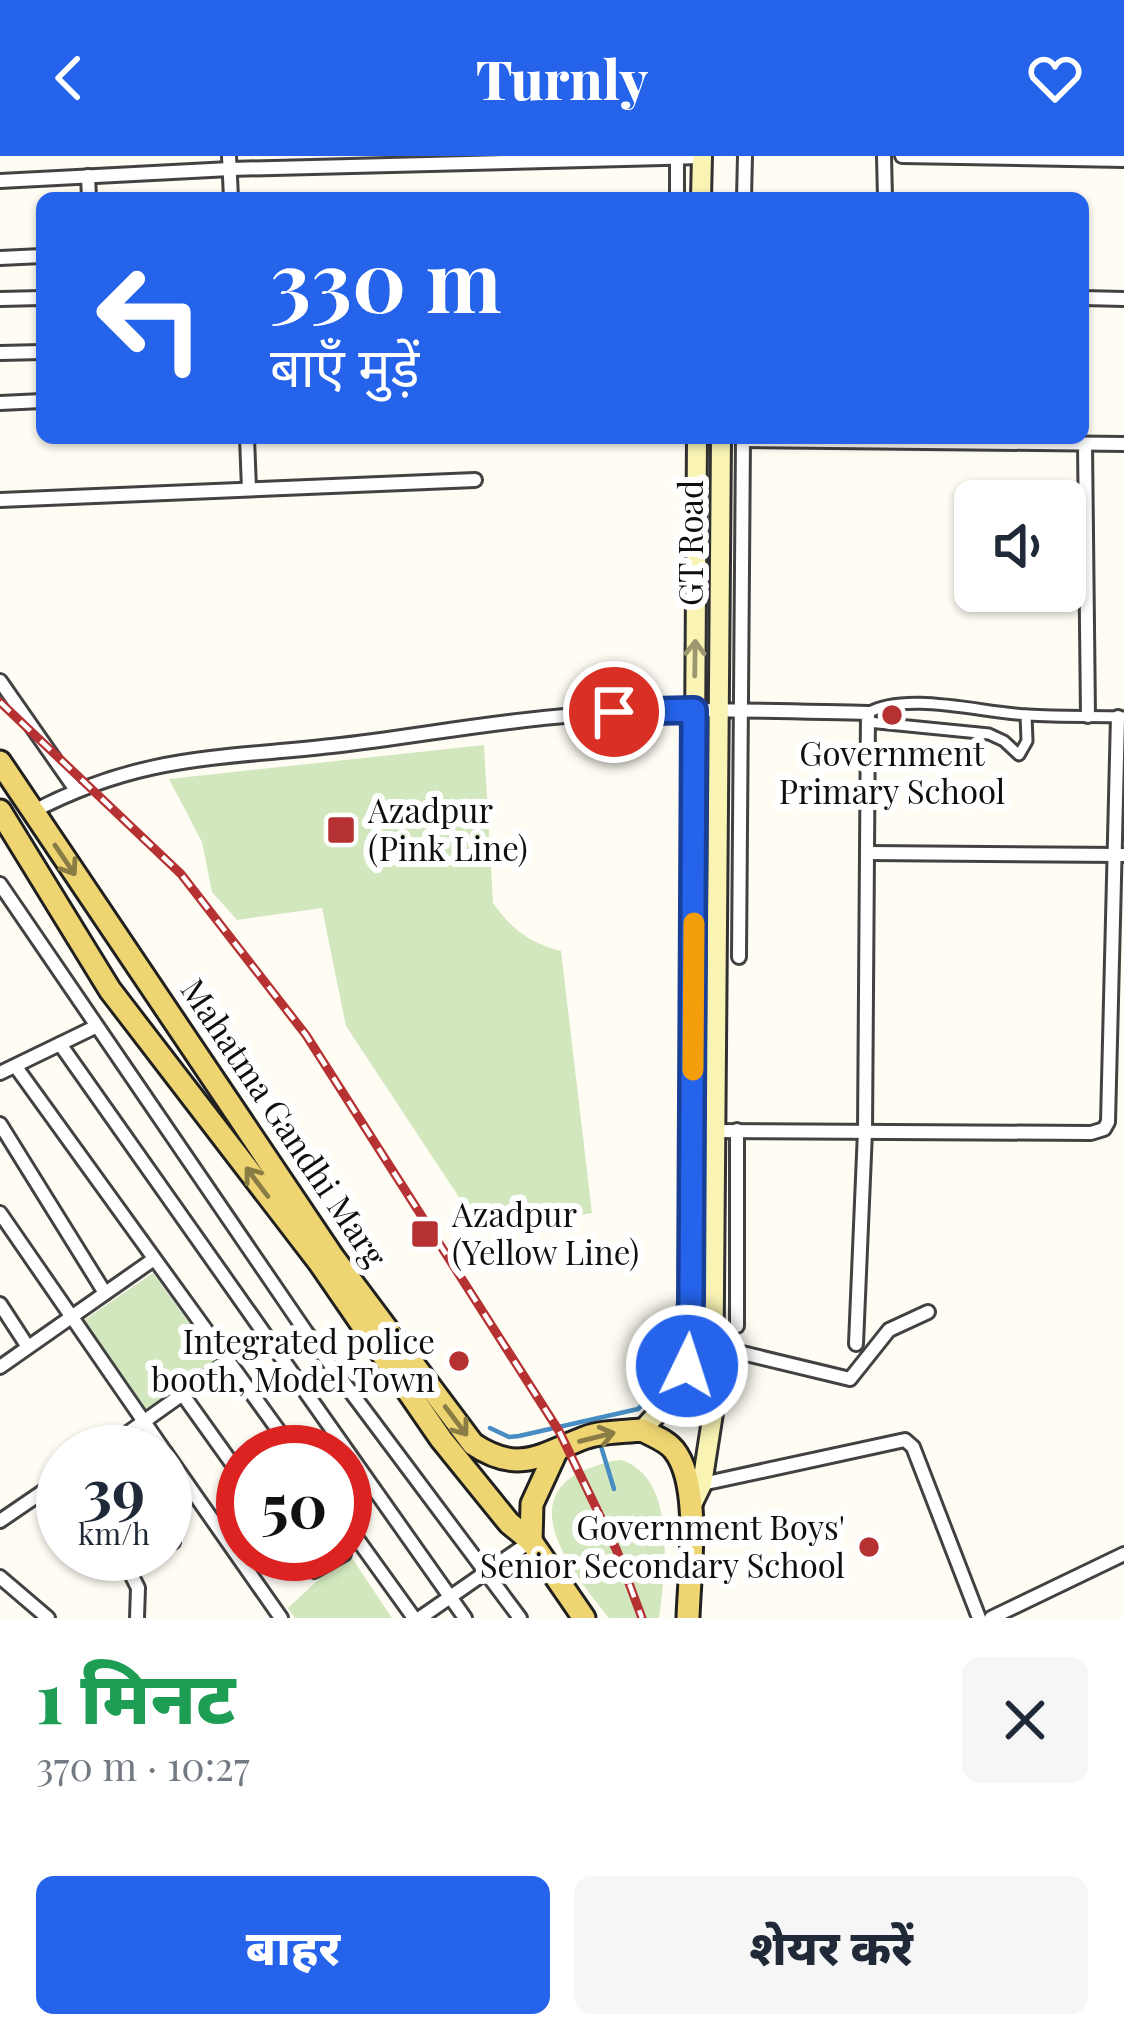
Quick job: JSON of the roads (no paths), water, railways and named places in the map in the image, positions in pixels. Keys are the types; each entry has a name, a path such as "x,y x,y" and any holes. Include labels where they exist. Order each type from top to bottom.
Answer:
{"main road":[{"path":"701,192 702,157"},
{"name":"GT Road","path":"642,1430 673,1400 687,1366 698,444"},
{"name":"GT Road","path":"690,1509 702,1484 713,1413 727,1130 730,710 721,444"},
{"name":"Mahatma Gandhi Marg","path":"0,762 333,1257 466,1436 483,1450 506,1458 532,1459 555,1454 584,1438 642,1430"},
{"name":"Mahatma Gandhi Marg","path":"0,811 110,990 319,1262 441,1438 509,1522 531,1541 584,1618"},
{"path":"642,1430 664,1441 680,1460 690,1509 688,1618"},
{"path":"531,1541 532,1504 555,1454"}],"street":[{"path":"744,192 745,156"},
{"path":"884,156 885,192"},
{"path":"902,156 1124,160"},
{"path":"0,181 230,162 702,157"},
{"path":"677,158 677,192"},
{"path":"230,162 231,192"},
{"path":"88,176 89,192"},
{"path":"0,258 36,256"},
{"path":"0,299 36,298"},
{"path":"1089,298 1124,299"},
{"path":"0,353 36,352"},
{"path":"0,403 36,401"},
{"path":"247,444 249,489"},
{"path":"739,957 730,710 742,444"},
{"path":"1088,716 1085,444 1124,444"},
{"path":"0,500 475,480"},
{"path":"0,681 76,790"},
{"path":"692,1131 727,1130 865,1131 1099,1132 1108,1122 1119,987 1121,717 883,704 868,718 865,1131 856,1344"},
{"path":"32,812 76,790 144,767 190,758 328,747 573,715 730,710 868,718 988,734 1018,755 1027,741 1026,715"},
{"path":"867,853 1120,855"},
{"path":"0,884 306,1332 520,1618"},
{"path":"0,1073 95,1027"},
{"path":"60,1044 465,1618"},
{"path":"16,1067 275,1425"},
{"path":"0,1124 105,1292"},
{"path":"727,1130 737,1326"},
{"path":"0,1213 144,1423"},
{"path":"0,1367 154,1259"},
{"path":"0,1304 28,1347"},
{"path":"713,1346 850,1379 890,1330 928,1312"},
{"path":"141,1425 229,1361"},
{"path":"183,1395 216,1441"},
{"path":"702,1484 905,1440 913,1447 979,1618"},
{"path":"192,1491 281,1618"},
{"path":"3,1514 36,1494"},
{"path":"372,1559 417,1618 531,1541"},
{"path":"992,1618 1123,1557"},
{"path":"0,1577 48,1618"},
{"path":"134,1581 137,1618"}],"waterway":[{"path":"490,1428 509,1437 519,1436 638,1409 653,1395"},
{"path":"600,1443 614,1489"}],"railway":[{"path":"0,702 181,874 306,1035 559,1431 617,1551 642,1618"}],"place":[{"name":"Government Primary School","path":"892,715"},
{"name":"Azadpur (Pink Line)","path":"341,830"},
{"name":"Azadpur (Yellow Line)","path":"425,1234"},
{"name":"Integrated police booth, Model Town","path":"459,1361"},
{"name":"Government Boys' Senior Secondary School","path":"869,1547"}]}
